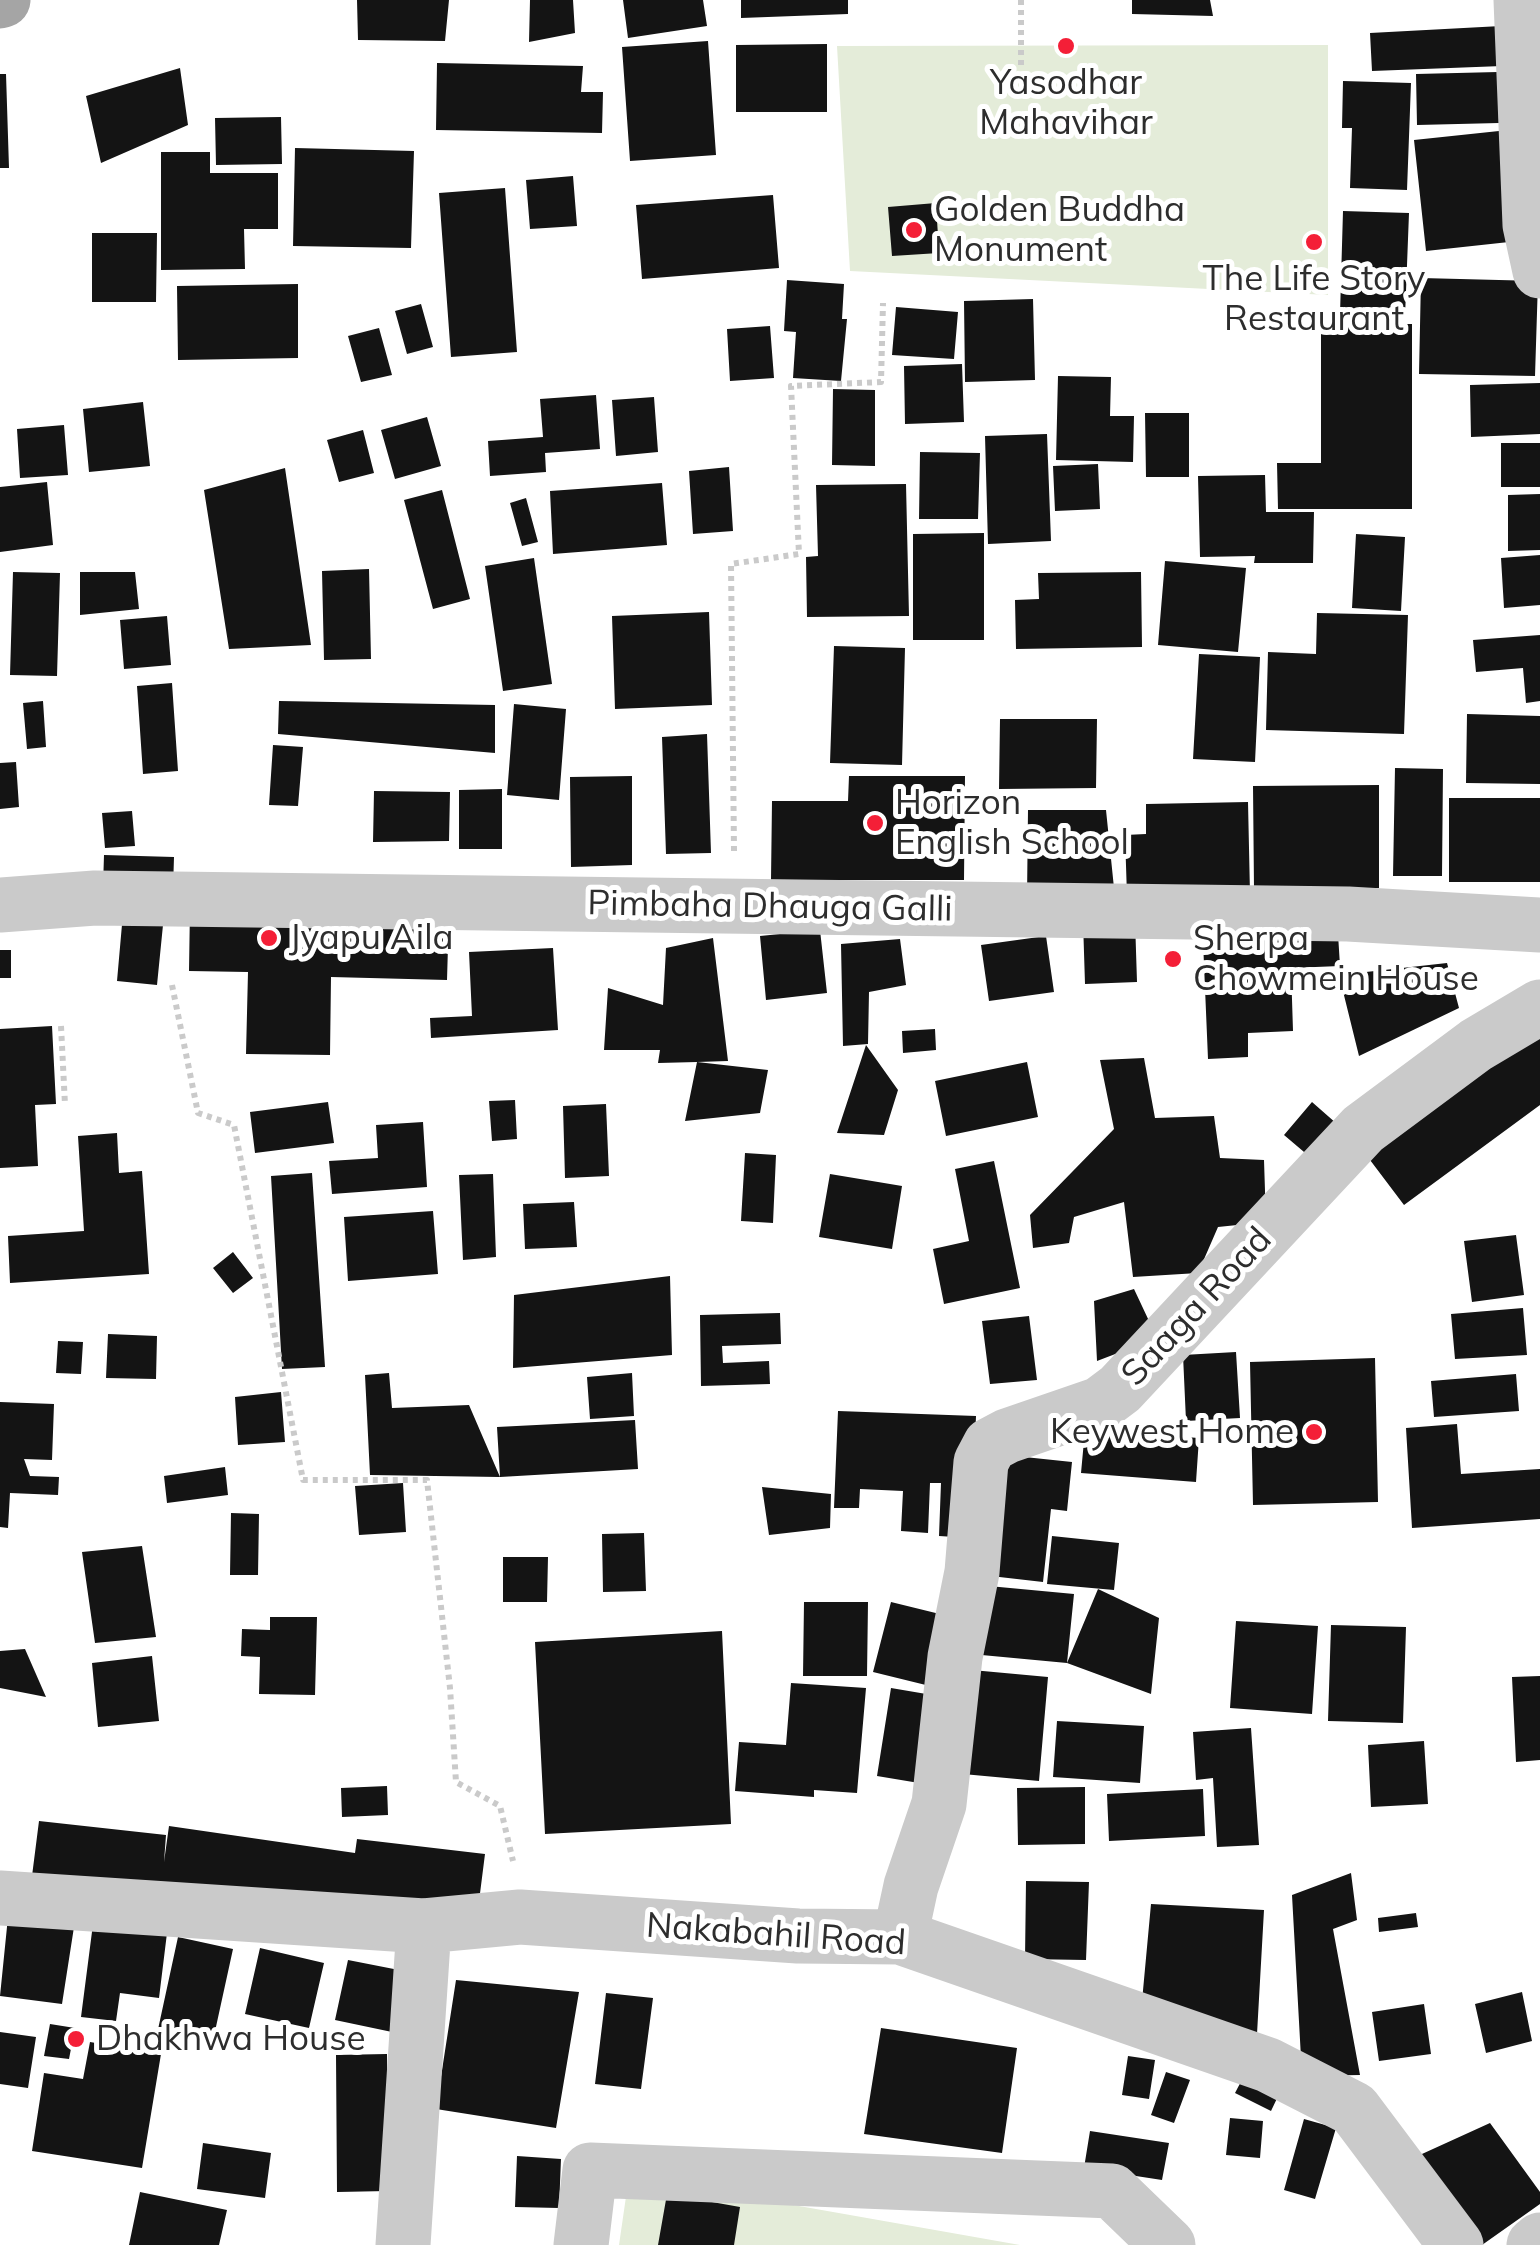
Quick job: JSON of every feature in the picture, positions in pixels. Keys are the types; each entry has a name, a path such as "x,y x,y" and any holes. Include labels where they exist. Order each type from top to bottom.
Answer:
{"street":[{"path":"1521,0 1530,225 1540,271"},
{"name":"Pimbaha Dhauga Galli","path":"0,905 95,898 735,906 1348,914 1540,925"},
{"name":"Saaga Road","path":"900,1937 911,1886 939,1804 955,1657 972,1572 981,1462 990,1445 1100,1404 1120,1389 1363,1128 1476,1045 1540,1008"},
{"name":"Nakabahil Road","path":"0,1898 424,1926 520,1916 798,1936 900,1937 1268,2064 1354,2110 1456,2245"},
{"path":"403,2245 424,1926"},
{"path":"581,2245 590,2170 1112,2192 1168,2245"},
{"path":"1102,2245 1112,2192"}],"path":[{"path":"1020,65 1021,0"},
{"path":"735,906 730,564 799,554 791,386 881,382 883,304"},
{"path":"172,985 198,1114 234,1126 303,1480 427,1480 450,1688 456,1782 500,1806 522,1894 520,1916"},
{"path":"61,1026 65,1105"}],"green space":[{"path":"1328,45 1328,295 850,271 837,46"},
{"path":"629,2176 1020,2245 619,2245"}],"building":[{"path":"357,0 449,0 445,41 358,40"},
{"path":"530,0 573,0 575,33 529,42"},
{"path":"623,0 703,0 707,26 628,38"},
{"path":"741,0 848,0 848,14 741,18"},
{"path":"1132,0 1210,0 1213,16 1132,14"},
{"path":"1501,26 1502,66 1372,71 1370,33"},
{"path":"708,41 716,155 630,161 622,47"},
{"path":"827,44 827,112 736,112 736,45"},
{"path":"437,63 583,66 581,92 603,92 602,133 436,130"},
{"path":"180,68 188,125 101,163 86,96"},
{"path":"1498,72 1499,123 1417,125 1416,74"},
{"path":"0,74 6,74 9,168 0,168"},
{"path":"1343,81 1411,83 1407,190 1350,188 1352,128 1342,128"},
{"path":"281,117 282,164 216,165 215,118"},
{"path":"1499,131 1509,242 1426,251 1414,140"},
{"path":"295,148 414,151 411,248 293,246"},
{"path":"161,152 210,152 210,173 278,173 278,229 244,229 245,269 161,270"},
{"path":"573,176 577,226 530,229 526,180"},
{"path":"505,188 517,352 451,357 439,193"},
{"path":"773,195 779,268 642,279 636,205"},
{"name":"Golden Buddha Monument","path":"936,203 939,253 892,256 888,207"},
{"path":"1343,211 1409,213 1405,317 1340,314"},
{"path":"92,233 157,233 156,302 92,302"},
{"path":"1421,278 1538,281 1535,376 1419,374"},
{"path":"787,280 844,284 842,319 847,319 841,381 793,378 796,332 784,331"},
{"path":"298,284 298,358 178,360 177,286"},
{"path":"1033,299 1035,380 965,382 964,301"},
{"path":"421,304 433,347 407,354 395,311"},
{"path":"896,307 958,312 954,359 892,355"},
{"path":"1321,324 1412,324 1412,509 1278,509 1277,463 1321,463"},
{"path":"770,326 774,378 730,381 727,329"},
{"path":"379,328 392,375 361,382 348,336"},
{"path":"962,364 964,422 905,424 904,366"},
{"path":"1058,376 1111,377 1110,416 1134,416 1133,462 1056,460"},
{"path":"1540,383 1540,434 1471,437 1470,385"},
{"path":"833,389 875,390 875,466 832,465"},
{"path":"596,395 600,449 545,453 546,472 490,476 488,441 543,437 540,399"},
{"path":"654,397 658,452 616,456 612,400"},
{"path":"143,402 150,466 89,472 83,409"},
{"path":"1145,413 1189,413 1189,477 1146,477"},
{"path":"427,417 441,466 395,479 381,430"},
{"path":"64,425 68,475 20,478 17,429"},
{"path":"363,430 374,473 339,482 327,440"},
{"path":"1047,434 1051,541 988,544 985,436"},
{"path":"1501,443 1540,443 1540,487 1501,487"},
{"path":"920,452 980,453 978,519 919,519"},
{"path":"1098,464 1100,509 1055,511 1053,466"},
{"path":"729,467 733,531 693,534 689,471"},
{"path":"285,468 311,645 229,649 204,490"},
{"path":"1265,475 1266,512 1314,512 1313,563 1254,563 1255,556 1200,557 1198,476"},
{"path":"47,482 53,545 0,552 0,487"},
{"path":"662,483 667,545 553,554 550,491"},
{"path":"906,484 909,616 807,617 806,557 818,556 816,485"},
{"path":"442,490 470,599 433,609 404,500"},
{"path":"1540,494 1540,550 1508,551 1508,495"},
{"path":"526,498 538,542 522,546 510,503"},
{"path":"984,533 984,640 913,640 913,534"},
{"path":"1356,534 1405,537 1401,611 1352,608"},
{"path":"1540,555 1540,605 1504,608 1501,558"},
{"path":"534,558 552,684 503,691 485,566"},
{"path":"1165,561 1246,568 1238,652 1158,645"},
{"path":"369,569 371,659 324,660 322,571"},
{"path":"13,572 60,573 57,676 10,675"},
{"path":"80,572 135,572 139,609 80,615"},
{"path":"1141,572 1142,647 1016,649 1015,600 1039,599 1038,573"},
{"path":"709,612 712,705 615,709 612,616"},
{"path":"1317,613 1408,615 1404,734 1266,730 1268,652 1316,654"},
{"path":"167,616 171,665 124,669 120,620"},
{"path":"1540,635 1540,701 1526,703 1523,668 1476,672 1473,640"},
{"path":"834,646 905,648 902,765 830,763"},
{"path":"1199,654 1260,657 1255,762 1193,759"},
{"path":"172,683 178,771 143,774 137,686"},
{"path":"43,701 46,747 27,749 23,703"},
{"path":"279,701 495,705 495,753 278,734"},
{"path":"514,704 566,709 559,800 507,795"},
{"path":"1467,714 1540,716 1540,784 1466,783"},
{"path":"1000,719 1097,719 1096,788 999,789"},
{"path":"707,734 711,853 666,854 662,737"},
{"path":"273,745 303,747 298,806 269,805"},
{"path":"16,762 19,807 0,809 0,763"},
{"path":"1395,768 1443,769 1442,876 1393,876"},
{"path":"632,776 632,865 571,867 570,777"},
{"path":"849,776 965,776 964,880 771,880 772,801 848,801"},
{"path":"1379,785 1379,888 1254,889 1253,786"},
{"path":"502,789 502,849 459,849 459,790"},
{"path":"374,791 450,792 449,841 373,842"},
{"path":"1449,798 1540,798 1540,882 1449,882"},
{"path":"1248,802 1250,894 1127,896 1125,835 1146,834 1146,804"},
{"path":"1028,810 1106,810 1114,888 1027,898"},
{"path":"132,811 135,846 105,848 102,813"},
{"path":"104,855 174,857 173,889 103,887"},
{"path":"124,902 165,905 157,985 117,981"},
{"path":"190,907 449,912 447,980 331,977 330,1055 246,1054 248,972 189,971"},
{"path":"1135,920 1137,982 1085,984 1083,921"},
{"path":"820,930 827,993 766,1000 760,936"},
{"path":"1338,934 1340,966 1291,968 1293,1031 1248,1033 1248,1057 1208,1059 1203,941"},
{"path":"1046,936 1054,992 989,1001 981,945"},
{"path":"713,938 728,1061 658,1063 660,1050 604,1050 608,988 663,1005 666,948"},
{"path":"900,939 906,985 869,992 868,1044 843,1046 841,944"},
{"path":"553,948 558,1030 431,1038 430,1018 472,1016 469,952"},
{"path":"0,950 11,950 11,978 0,978"},
{"path":"1447,963 1459,1008 1359,1056 1339,975"},
{"path":"52,1026 56,1104 35,1105 38,1166 0,1168 0,1029"},
{"path":"935,1029 936,1050 903,1053 902,1031"},
{"path":"1540,1029 1540,1105 1404,1205 1367,1156"},
{"path":"866,1045 898,1090 884,1135 837,1133"},
{"path":"1144,1058 1155,1118 1214,1116 1220,1158 1264,1160 1266,1222 1218,1227 1198,1273 1133,1277 1124,1202 1074,1217 1069,1243 1033,1248 1030,1215 1114,1129 1100,1060"},
{"path":"697,1062 768,1070 760,1113 685,1121"},
{"path":"1027,1062 1038,1117 946,1136 935,1081"},
{"path":"515,1100 517,1139 492,1141 489,1101"},
{"path":"328,1102 334,1143 255,1153 250,1112"},
{"path":"1312,1102 1345,1131 1317,1163 1284,1135"},
{"path":"606,1104 609,1176 565,1178 563,1106"},
{"path":"423,1122 427,1187 332,1194 329,1161 378,1158 376,1125"},
{"path":"117,1133 119,1173 142,1171 149,1274 10,1283 8,1236 84,1231 78,1136"},
{"path":"745,1153 776,1155 773,1223 741,1221"},
{"path":"994,1161 1020,1288 944,1304 933,1249 969,1241 955,1169"},
{"path":"312,1173 325,1367 282,1369 271,1176"},
{"path":"493,1174 496,1257 463,1260 459,1175"},
{"path":"830,1174 902,1186 892,1249 819,1237"},
{"path":"574,1202 577,1247 525,1249 523,1204"},
{"path":"433,1211 438,1274 348,1281 344,1217"},
{"path":"1516,1235 1524,1295 1472,1302 1464,1241"},
{"path":"233,1252 253,1278 233,1293 213,1268"},
{"path":"670,1276 672,1355 513,1368 514,1295"},
{"path":"1134,1289 1157,1338 1097,1361 1094,1301"},
{"path":"1523,1308 1527,1355 1455,1359 1451,1314"},
{"path":"780,1313 781,1344 722,1346 723,1363 769,1361 770,1384 701,1386 700,1315"},
{"path":"1029,1316 1037,1380 990,1384 982,1321"},
{"path":"108,1334 157,1336 156,1379 106,1378"},
{"path":"58,1341 83,1342 81,1374 56,1373"},
{"path":"1236,1352 1240,1418 1186,1421 1183,1355"},
{"name":"Keywest Home","path":"1375,1358 1378,1502 1253,1505 1250,1362"},
{"path":"389,1373 392,1408 469,1405 500,1477 370,1475 365,1375"},
{"path":"632,1373 634,1416 590,1419 587,1377"},
{"path":"1516,1374 1519,1411 1434,1417 1431,1381"},
{"path":"281,1392 285,1442 238,1445 235,1397"},
{"path":"0,1402 54,1404 52,1460 24,1459 30,1476 59,1477 58,1495 10,1493 8,1528 0,1527"},
{"path":"838,1411 976,1416 971,1538 939,1536 941,1483 930,1483 928,1533 901,1531 903,1491 860,1489 859,1508 834,1508"},
{"path":"635,1420 638,1469 500,1477 497,1427"},
{"path":"1457,1424 1461,1474 1540,1469 1540,1519 1412,1528 1406,1428"},
{"path":"1085,1430 1199,1438 1196,1482 1081,1473"},
{"path":"996,1454 1072,1462 1067,1511 1051,1509 1043,1582 982,1575"},
{"path":"225,1467 228,1495 167,1503 164,1476"},
{"path":"403,1483 406,1532 359,1535 355,1486"},
{"path":"762,1487 831,1494 830,1528 769,1535"},
{"path":"231,1513 259,1514 258,1575 230,1575"},
{"path":"644,1533 646,1591 603,1592 602,1534"},
{"path":"1052,1536 1119,1543 1114,1590 1047,1584"},
{"path":"142,1546 156,1637 95,1643 82,1552"},
{"path":"503,1557 548,1557 547,1602 503,1602"},
{"path":"978,1585 1074,1594 1067,1663 971,1654"},
{"path":"1098,1589 1159,1618 1151,1694 1067,1663"},
{"path":"804,1602 868,1602 867,1676 803,1676"},
{"path":"891,1602 956,1618 938,1688 873,1672"},
{"path":"270,1617 317,1617 315,1695 259,1694 260,1657 241,1656 242,1629 270,1630"},
{"path":"1236,1621 1318,1626 1312,1714 1230,1708"},
{"path":"1331,1625 1406,1627 1403,1723 1328,1721"},
{"path":"722,1631 731,1824 545,1834 535,1642"},
{"path":"25,1649 46,1697 0,1688 0,1651"},
{"path":"152,1656 159,1721 98,1727 92,1663"},
{"path":"961,1669 1048,1677 1039,1781 952,1773"},
{"path":"1540,1676 1540,1760 1516,1762 1512,1677"},
{"path":"791,1683 866,1688 857,1793 814,1790 814,1797 735,1791 739,1742 786,1745"},
{"path":"891,1688 944,1697 931,1785 877,1776"},
{"path":"1057,1721 1144,1726 1140,1783 1053,1777"},
{"path":"1251,1728 1259,1845 1217,1847 1213,1778 1196,1780 1193,1732"},
{"path":"1424,1741 1428,1804 1371,1807 1368,1745"},
{"path":"387,1786 388,1815 342,1817 341,1788"},
{"path":"1085,1787 1085,1844 1018,1845 1017,1788"},
{"path":"1203,1789 1205,1836 1109,1841 1107,1794"},
{"path":"39,1821 166,1835 164,1862 169,1826 355,1853 357,1839 485,1854 477,1917 32,1876"},
{"path":"1351,1873 1357,1920 1333,1929 1360,2075 1302,2076 1292,1895"},
{"path":"1026,1881 1089,1882 1086,1960 1025,1959"},
{"path":"1151,1904 1264,1910 1257,2034 1141,2012"},
{"path":"1416,1913 1418,1927 1379,1932 1378,1918"},
{"path":"8,1917 74,1927 62,2004 0,1996"},
{"path":"93,1924 167,1933 159,1998 120,1993 116,2021 81,2017"},
{"path":"178,1937 233,1949 212,2045 157,2034"},
{"path":"260,1948 324,1963 309,2028 245,2014"},
{"path":"348,1960 404,1971 392,2032 335,2020"},
{"path":"456,1980 579,1992 556,2128 436,2109"},
{"path":"1522,1992 1532,2041 1486,2053 1475,2004"},
{"path":"606,1993 653,1998 641,2089 595,2084"},
{"path":"1424,2004 1431,2054 1379,2061 1372,2012"},
{"path":"50,2024 75,2028 69,2059 44,2056"},
{"path":"881,2028 1017,2048 1002,2153 864,2134"},
{"path":"0,2032 36,2037 28,2088 0,2084"},
{"path":"90,2042 161,2054 142,2168 32,2151 44,2073 83,2079"},
{"path":"387,2054 388,2191 337,2192 336,2055"},
{"path":"1128,2056 1155,2060 1149,2099 1122,2095"},
{"path":"1166,2072 1190,2080 1174,2123 1151,2115"},
{"path":"1246,2072 1281,2090 1271,2111 1235,2093"},
{"path":"1230,2118 1263,2121 1260,2158 1226,2155"},
{"path":"1304,2119 1336,2128 1315,2199 1284,2190"},
{"path":"1490,2123 1540,2192 1540,2204 1482,2245 1400,2164"},
{"path":"1090,2131 1169,2143 1162,2180 1084,2168"},
{"path":"203,2143 271,2153 265,2198 197,2189"},
{"path":"517,2156 561,2159 559,2208 515,2207"},
{"path":"140,2192 227,2210 219,2245 129,2245"},
{"path":"667,2194 740,2207 734,2245 658,2245"}],"place":[{"name":"Yasodhar Mahavihar","path":"1066,46"},
{"name":"Golden Buddha Monument","path":"914,230"},
{"name":"The Life Story Restaurant","path":"1314,242"},
{"name":"Horizon English School","path":"875,823"},
{"name":"Jyapu Aila","path":"269,938"},
{"name":"Sherpa Chowmein House","path":"1173,959"},
{"name":"Keywest Home","path":"1314,1432"},
{"name":"Dhakhwa House","path":"76,2039"}]}
